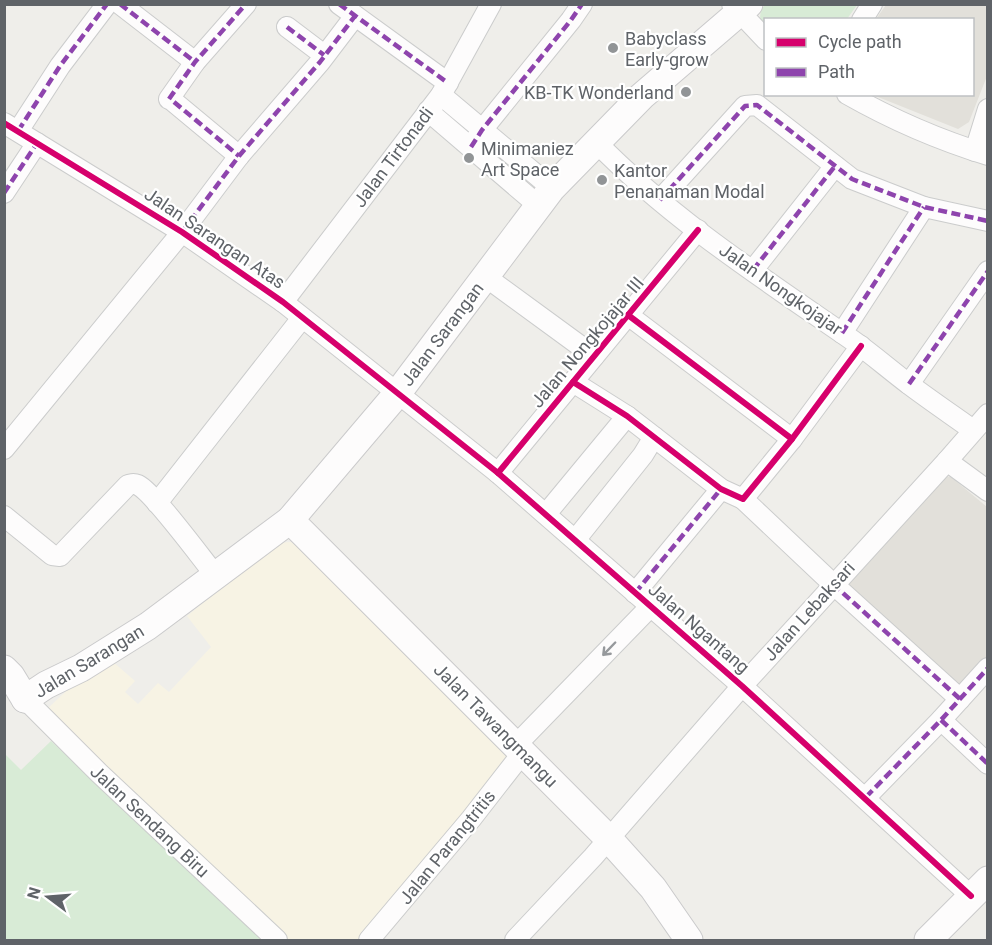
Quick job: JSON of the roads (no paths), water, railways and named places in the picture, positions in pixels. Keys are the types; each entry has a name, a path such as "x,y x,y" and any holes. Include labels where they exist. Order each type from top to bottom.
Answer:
{"main road":[{"name":"Jalan Sarangan","path":"15,693 129,638 290,520 397,394 545,197 642,96 740,7"},
{"name":"Jalan Tawangmangu","path":"290,520 608,838 653,888 689,940"},
{"path":"4,669 11,675 15,693"},
{"path":"928,940 981,890"}],"street":[{"path":"11,127 107,4"},
{"path":"120,4 195,62"},
{"path":"239,156 171,101 195,62 246,4"},
{"name":"Jalan Tirtonadi","path":"283,302 439,96 491,4"},
{"path":"471,147 482,130 572,20 582,4"},
{"path":"863,18 872,4"},
{"path":"740,7 764,38"},
{"path":"4,449 182,232 239,156 324,55 347,10 439,96 482,130 545,197"},
{"path":"287,27 324,55"},
{"path":"439,96 471,147 545,197"},
{"path":"851,96 878,111 981,153 987,109"},
{"path":"660,200 745,106 752,104 757,105 852,179 924,207 987,221"},
{"name":"Jalan Sarangan Atas","path":"11,127 182,232 283,302 397,394"},
{"name":"Jalan Nongkojajar","path":"596,142 660,200 698,230 796,303 861,346 973,430"},
{"path":"4,193 37,143"},
{"path":"753,270 835,166"},
{"path":"842,333 924,207"},
{"name":"Jalan Nongkojajar III","path":"498,473 698,230"},
{"path":"909,384 987,271"},
{"path":"486,277 594,356"},
{"path":"628,315 792,439"},
{"path":"157,503 302,318"},
{"path":"743,499 792,439 861,346"},
{"path":"573,382 627,416 721,489 743,499 960,699"},
{"name":"Jalan Ngantang","path":"397,394 498,473 576,539 866,797 981,890"},
{"name":"Jalan Lebaksari","path":"515,940 593,857 742,686 987,414"},
{"path":"546,514 627,416"},
{"path":"576,539 654,437"},
{"path":"947,461 987,491"},
{"path":"4,516 56,557 60,556 128,485 139,485 157,503 216,576"},
{"path":"635,593 721,489"},
{"name":"Jalan Parangtritis","path":"369,940 471,819 520,748 650,607"},
{"path":"866,797 941,720 987,668"},
{"name":"Jalan Sendang Biru","path":"15,693 277,940"},
{"path":"941,720 987,764"}],"place":[{"name":"Babyclass Early-grow","path":"613,48"},
{"name":"KB-TK Wonderland","path":"686,92"},
{"name":"Minimaniez Art Space","path":"469,158"},
{"name":"Kantor Penanaman Modal","path":"602,180"}]}
